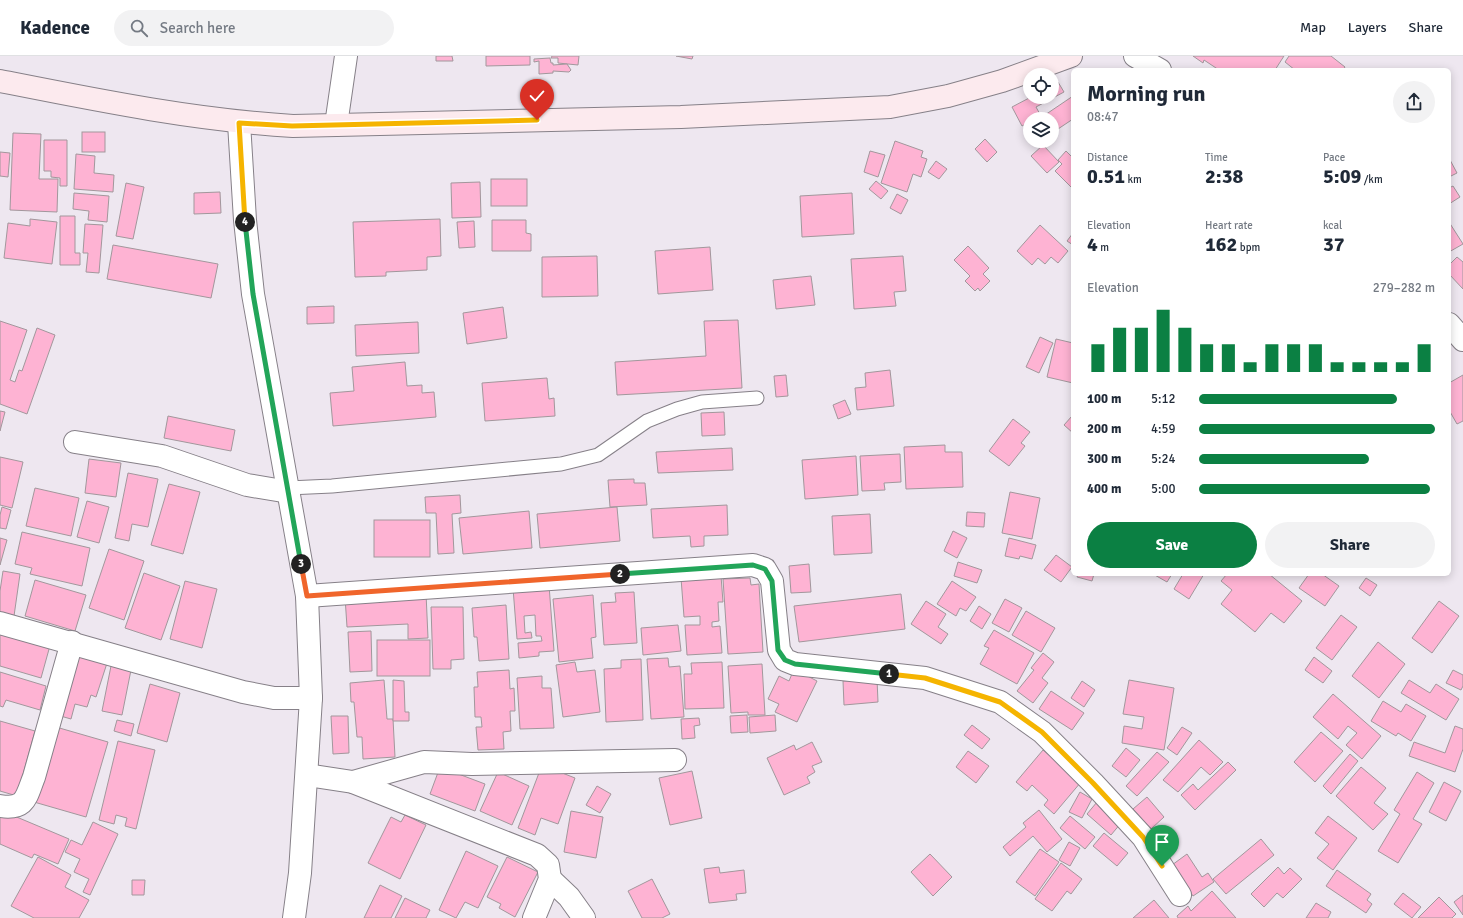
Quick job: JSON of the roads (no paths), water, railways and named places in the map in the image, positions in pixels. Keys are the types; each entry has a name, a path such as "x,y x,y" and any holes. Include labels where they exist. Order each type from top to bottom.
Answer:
{"street":[{"path":"336,124 346,56"},
{"path":"0,80 56,92 239,123 292,126 681,117 890,107 948,96 1002,81 1071,56"},
{"path":"1134,56 1156,68"},
{"path":"239,123 245,220 253,294 307,596 311,698 300,873 294,918"},
{"path":"1451,326 1463,340"},
{"path":"75,442 162,456 247,485 288,490"},
{"path":"307,596 753,565 765,569 772,581 778,650 785,660 795,664 925,678 1000,702 1042,732 1093,783 1143,837 1180,895"},
{"path":"0,623 72,642 243,692 274,698 311,698"},
{"path":"0,806 17,807 22,804 26,797 34,777 72,642"},
{"path":"353,782 424,762 472,764 675,760"},
{"path":"307,775 353,782 537,855 548,865 550,879 534,918"},
{"path":"550,879 569,897 584,918"}],"lane":[{"path":"288,490 561,464 598,455 647,421 677,409 702,402 757,398"}]}
